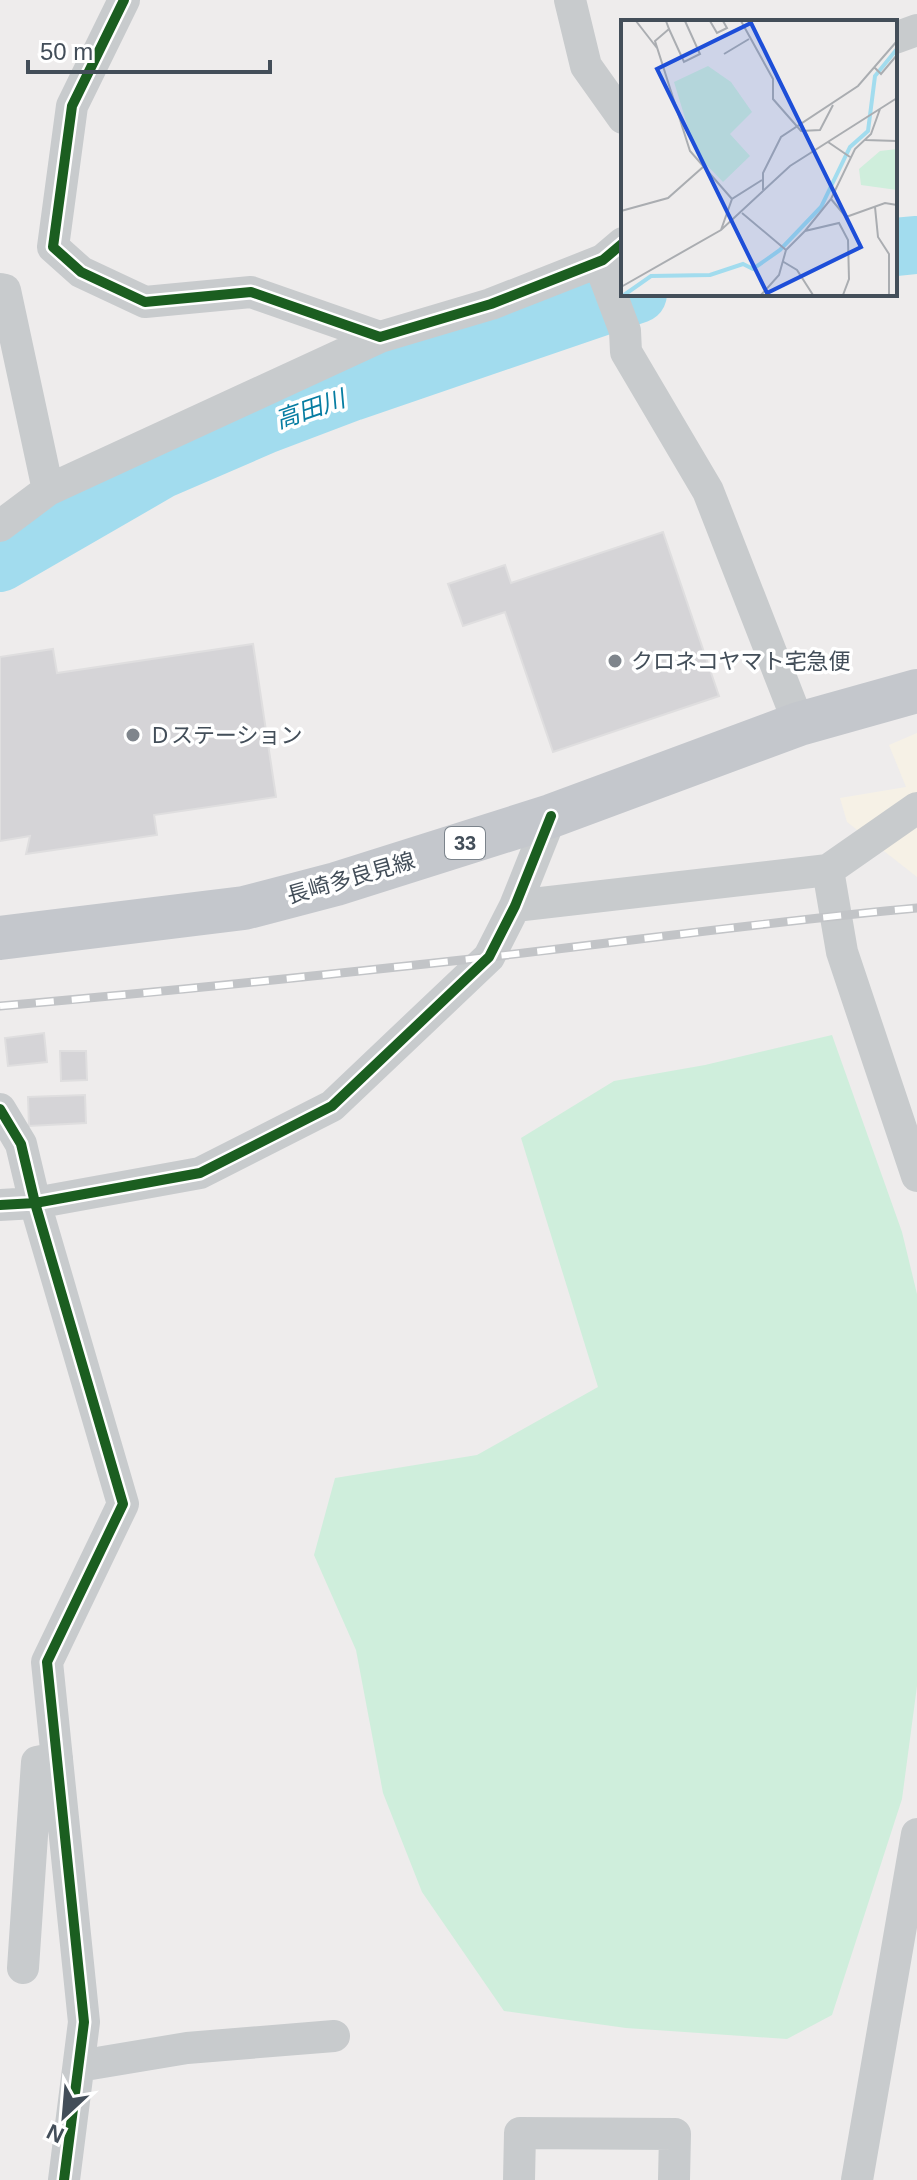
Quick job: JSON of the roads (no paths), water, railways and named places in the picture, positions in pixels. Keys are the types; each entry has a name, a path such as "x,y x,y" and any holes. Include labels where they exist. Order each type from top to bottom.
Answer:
{"main road":[{"name":"長崎多良見線","path":"0,938 244,908 336,884 551,816 799,724 917,691"}],"street":[{"path":"124,0 72,106 53,247 81,272 145,302 251,292 380,337"},
{"path":"570,0 586,66 621,115"},
{"path":"897,37 917,30"},
{"path":"0,526 48,490 380,337 491,304 610,260 625,331 626,352 708,491 799,724"},
{"path":"0,289 5,290 48,490"},
{"path":"515,906 828,870 917,808"},
{"path":"0,1205 35,1203 200,1173 332,1106 489,957 515,906 551,816"},
{"path":"828,870 842,952 917,1176"},
{"path":"0,1109 21,1144 35,1203 123,1504 47,1662 84,2022 64,2180"},
{"path":"23,1968 37,1762 57,1758"},
{"path":"857,2180 917,1834"},
{"path":"79,2066 187,2048 334,2036"},
{"path":"519,2180 520,2133 675,2134 674,2180"}],"waterway":[{"name":"高田川","path":"897,247 917,245"},
{"name":"高田川","path":"0,563 161,470 265,425 632,296"}],"railway":[{"path":"0,1006 367,970 917,908"}],"place":[{"name":"クロネコヤマト宅急便","path":"615,661"},
{"name":"Ｄステーション","path":"133,735"}]}
